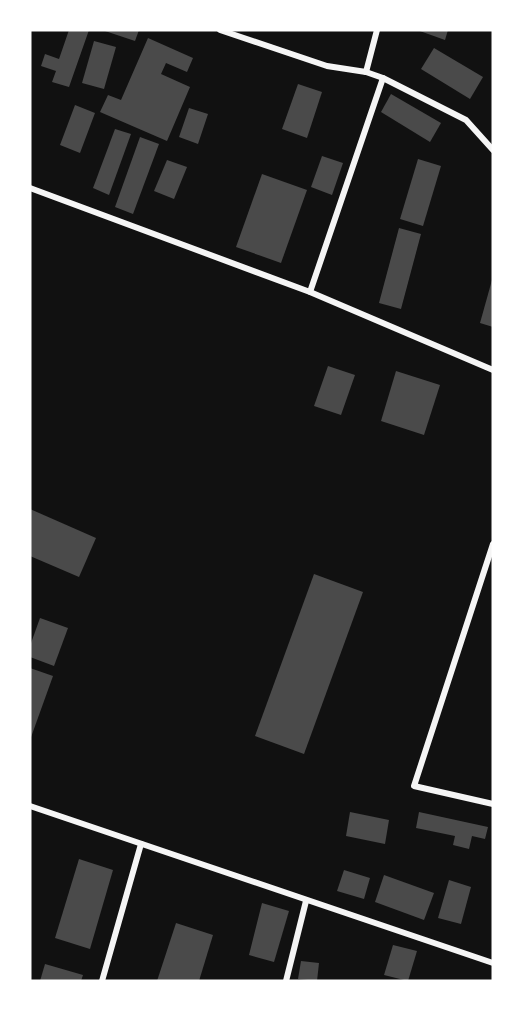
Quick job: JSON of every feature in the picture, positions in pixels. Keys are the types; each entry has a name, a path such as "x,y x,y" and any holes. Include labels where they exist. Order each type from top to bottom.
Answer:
{"street":[{"path":"220,30 327,66 366,72 383,78 466,120 493,150"},
{"path":"366,72 377,30"},
{"path":"310,292 383,78"},
{"path":"30,188 310,292 493,370"},
{"path":"493,544 490,560 414,786 493,804"},
{"path":"30,806 493,963"},
{"path":"102,981 141,844"},
{"path":"286,981 306,901"}],"building":[{"path":"69,30 89,30 69,87 52,82 56,71 41,66 45,54 59,59"},
{"path":"102,30 139,30 135,41"},
{"path":"417,30 448,30 445,40"},
{"path":"148,38 193,58 187,72 166,63 161,74 190,87 167,141 100,112 108,95 121,100"},
{"path":"94,41 116,47 104,89 82,83"},
{"path":"434,48 483,77 470,99 421,69"},
{"path":"298,84 322,92 307,138 282,129"},
{"path":"391,94 441,123 430,142 381,112"},
{"path":"75,105 95,113 80,153 60,145"},
{"path":"189,108 208,114 198,144 179,137"},
{"path":"115,129 131,134 109,195 93,188"},
{"path":"140,137 159,144 133,214 115,207"},
{"path":"322,156 343,163 332,195 311,187"},
{"path":"418,159 441,166 423,226 400,219"},
{"path":"167,160 187,167 174,199 154,191"},
{"path":"262,174 307,190 281,263 236,247"},
{"path":"399,228 421,234 401,309 379,303"},
{"path":"493,280 493,327 480,323"},
{"path":"328,366 355,375 341,415 314,406"},
{"path":"396,371 440,385 424,435 381,421"},
{"path":"30,509 96,538 79,577 30,556"},
{"path":"314,574 363,592 304,754 255,736"},
{"path":"40,618 68,628 54,666 30,657 30,646"},
{"path":"30,668 53,676 30,740"},
{"path":"350,812 389,820 385,844 346,836"},
{"path":"419,812 488,827 485,839 472,836 469,849 453,845 455,836 416,828"},
{"path":"79,859 113,870 90,949 55,938"},
{"path":"344,870 370,878 364,899 337,891"},
{"path":"384,875 434,893 424,920 375,902"},
{"path":"449,880 471,887 461,924 438,918"},
{"path":"262,903 289,911 274,962 249,955"},
{"path":"176,923 213,935 199,981 157,981"},
{"path":"393,945 417,951 408,981 384,975"},
{"path":"301,961 319,963 317,981 298,979"},
{"path":"45,964 83,975 81,981 40,981"}]}
